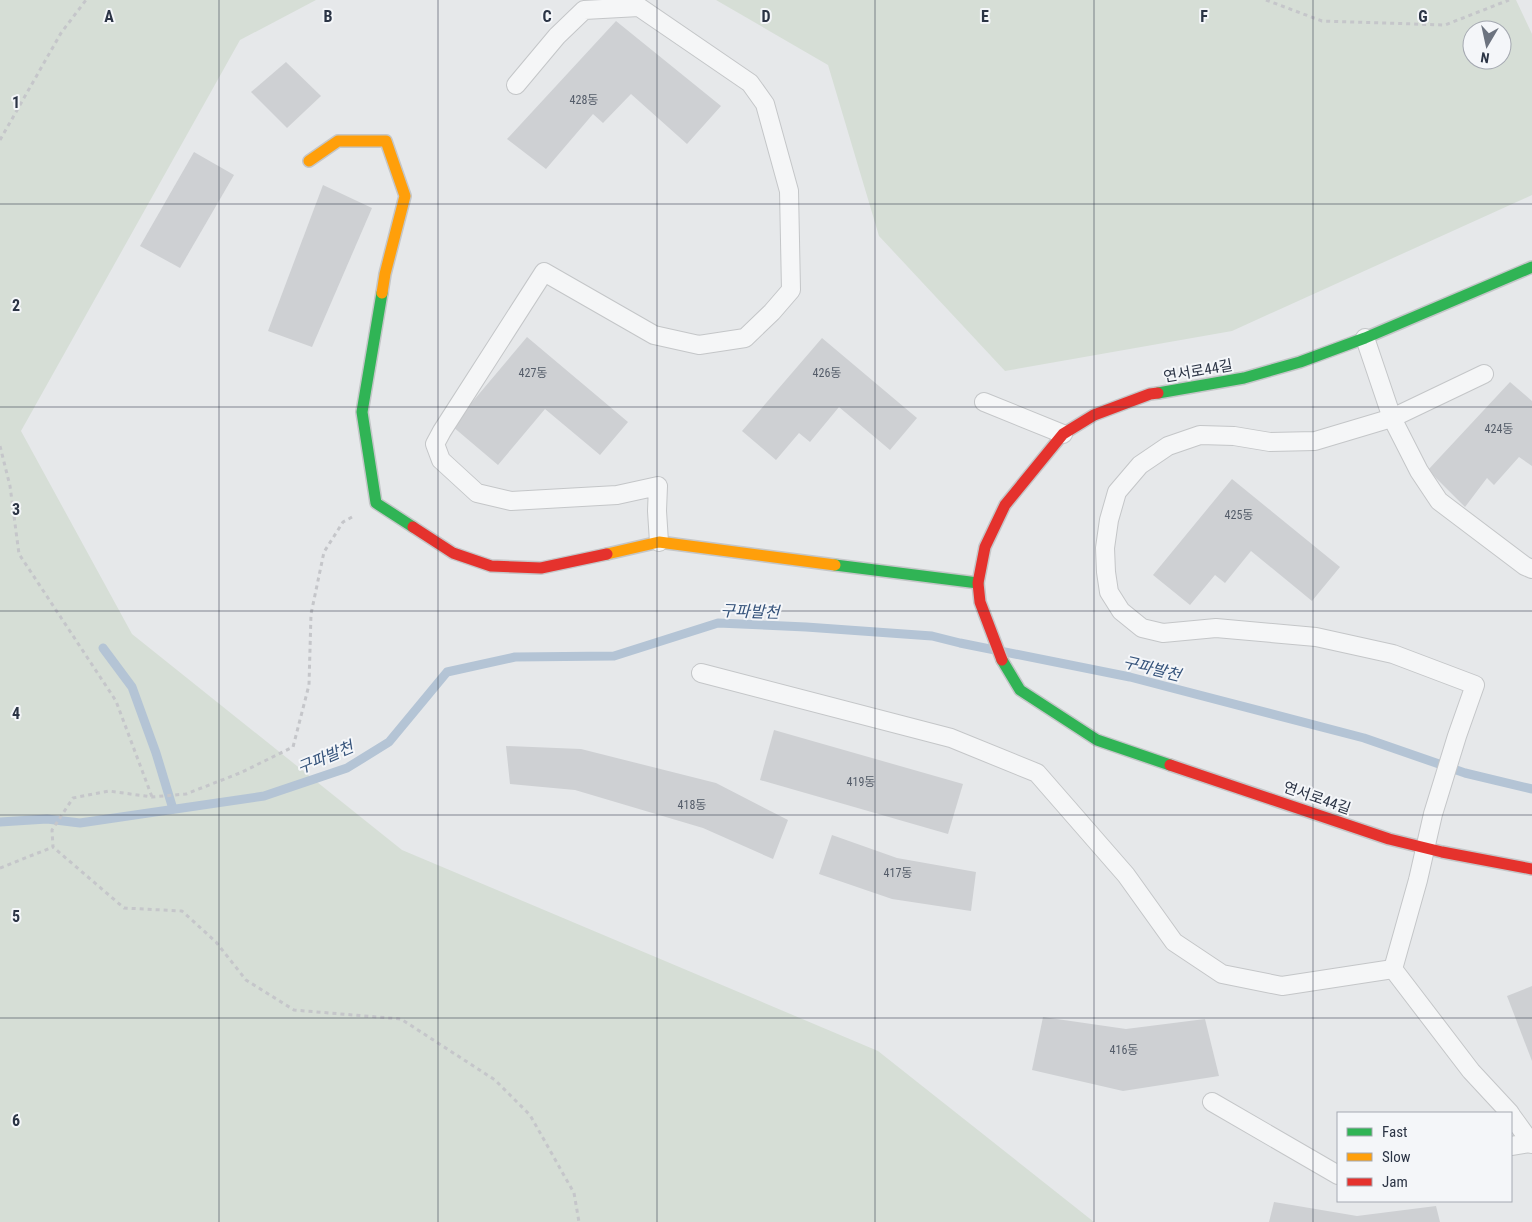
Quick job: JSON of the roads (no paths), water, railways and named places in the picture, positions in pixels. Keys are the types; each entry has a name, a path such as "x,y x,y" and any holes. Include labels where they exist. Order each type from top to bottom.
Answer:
{"street":[{"path":"309,161 338,141 386,141 406,196 385,274 362,412 376,503 453,553 491,566 541,568 659,542 978,583"},
{"name":"연서로44길","path":"1532,267 1366,338 1300,362 1244,378 1150,394 1094,415 1063,434 1005,505 985,547 978,583 980,602 1003,662 1020,690 1097,740 1425,849 1532,869"}],"lane":[{"path":"516,85 557,36 584,10 639,7 750,84 765,104 789,192 791,290 772,312 745,338 699,345 654,334 544,272 442,431 436,444 441,460 477,493 511,501 617,495 658,486 659,542"},
{"path":"1366,338 1392,418 1419,471 1439,501 1530,564"},
{"path":"1393,969 1434,814 1457,736 1475,685 1393,654 1316,637 1216,628 1163,633 1142,628 1121,611 1109,592 1105,548 1117,492 1140,464 1168,446 1200,435 1234,436 1270,442 1315,441 1392,418 1484,374"},
{"path":"984,402 1063,434"},
{"path":"701,674 951,738 1037,773 1126,875 1174,942 1222,974 1282,986 1393,969"},
{"path":"1393,969 1471,1071 1508,1112"},
{"path":"1212,1102 1337,1174"},
{"path":"1512,1117 1531,1144 1512,1146"}],"waterway":[{"name":"구파발천","path":"0,822 47,819 80,823 264,796 347,768 389,742 447,672 515,657 614,656 718,623 932,636 1130,677 1364,738 1465,773 1532,789"},
{"path":"103,648 132,687 156,753 173,809"}]}
